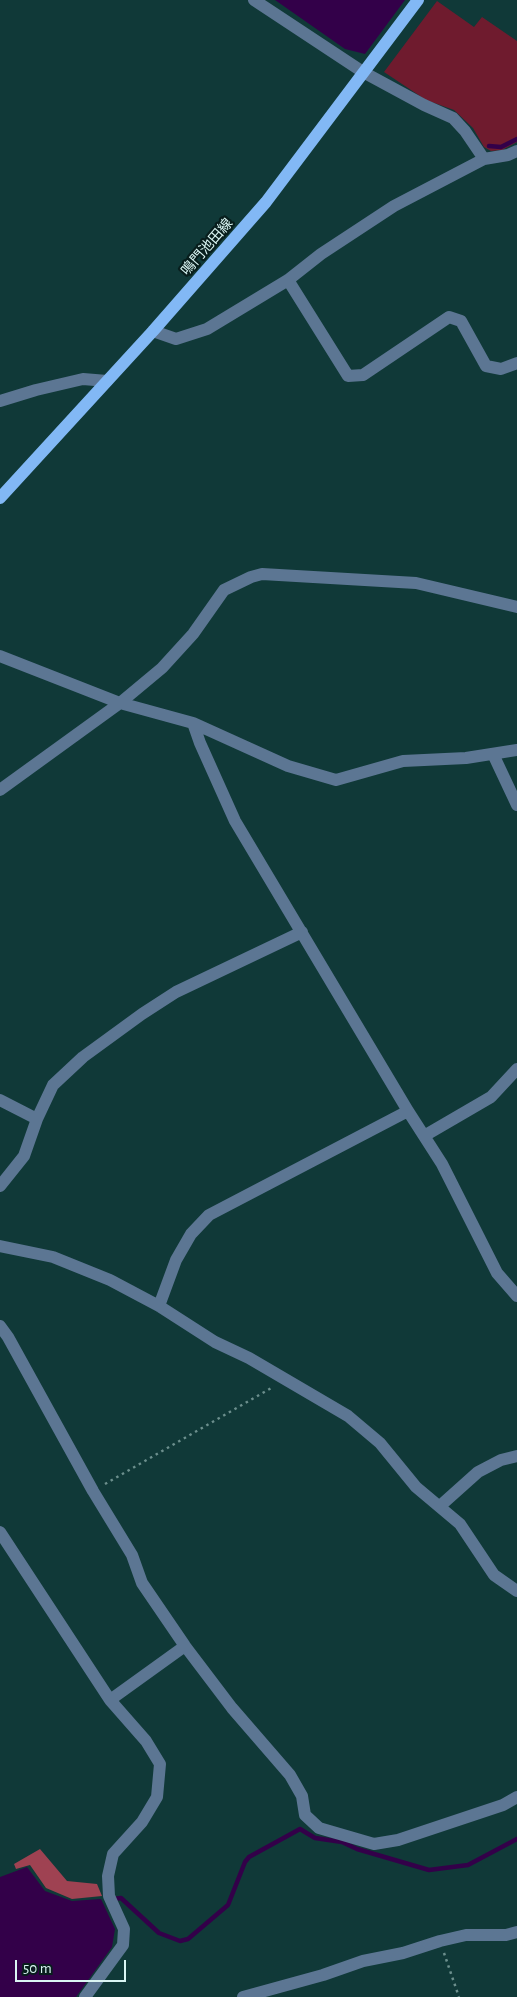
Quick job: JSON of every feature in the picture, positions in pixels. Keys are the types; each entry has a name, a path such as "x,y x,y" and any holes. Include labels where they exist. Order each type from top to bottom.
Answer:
{"main road":[{"name":"鳴門池田線","path":"0,498 153,330 266,202 418,0"}],"street":[{"path":"254,0 363,72 424,105 453,118 465,131 484,158"},
{"path":"153,330 176,339 206,329 288,280 321,254 394,206 484,158 508,155 517,151"},
{"path":"288,280 348,376 363,375 449,317 461,321 486,366 501,369 517,363"},
{"path":"0,401 83,379 107,381"},
{"path":"0,790 120,704 162,668 192,634 224,590 251,577 262,574 416,583 517,607"},
{"path":"0,656 120,704 193,723 288,766 336,780 403,761 466,758 517,750"},
{"path":"193,723 235,821 408,1111 442,1164 497,1273 517,1296"},
{"path":"493,754 517,805"},
{"path":"0,1186 24,1156 53,1085 83,1057 176,992 302,932"},
{"path":"424,1136 491,1097 517,1069"},
{"path":"0,1100 38,1119"},
{"path":"159,1306 176,1260 191,1234 210,1215 408,1111"},
{"path":"0,1246 53,1257 110,1280 159,1306 215,1342 249,1358 348,1416 380,1443 416,1487 460,1524 494,1575 517,1591"},
{"path":"0,1326 8,1337 93,1491 132,1555 142,1583 185,1646 232,1708 290,1775 302,1796 305,1815 319,1828 374,1844 398,1840 503,1805 517,1797"},
{"path":"440,1506 478,1472 501,1460 517,1456"},
{"path":"0,1532 110,1700 146,1741 160,1764 158,1797 142,1822 113,1854 108,1876 110,1899 124,1929 123,1945 85,1997"},
{"path":"110,1700 185,1646"},
{"path":"243,1997 323,1975 363,1961 403,1953 440,1941 466,1935 506,1936 517,1932"}],"path":[{"path":"93,1491 277,1384 282,1378"},
{"path":"440,1941 459,1997"}],"shaded area":[{"path":"275,0 405,0 365,54 345,49"},
{"path":"437,1 474,27 482,17 517,41 517,142 502,150 491,151 484,147 473,128 454,110 426,100 384,72"},
{"path":"40,1849 67,1881 97,1884 102,1896 72,1899 46,1888 30,1865 16,1869 14,1864"},
{"path":"27,1867 45,1891 72,1901 101,1899 115,1929 112,1947 76,1997 0,1997 0,1877"}],"waterway":[{"path":"489,146 501,147 517,139"},
{"path":"113,1899 121,1898 159,1933 180,1941 188,1939 228,1905 245,1862 249,1857 300,1829 315,1838 342,1842 357,1849 429,1870 468,1865 517,1839"}]}
